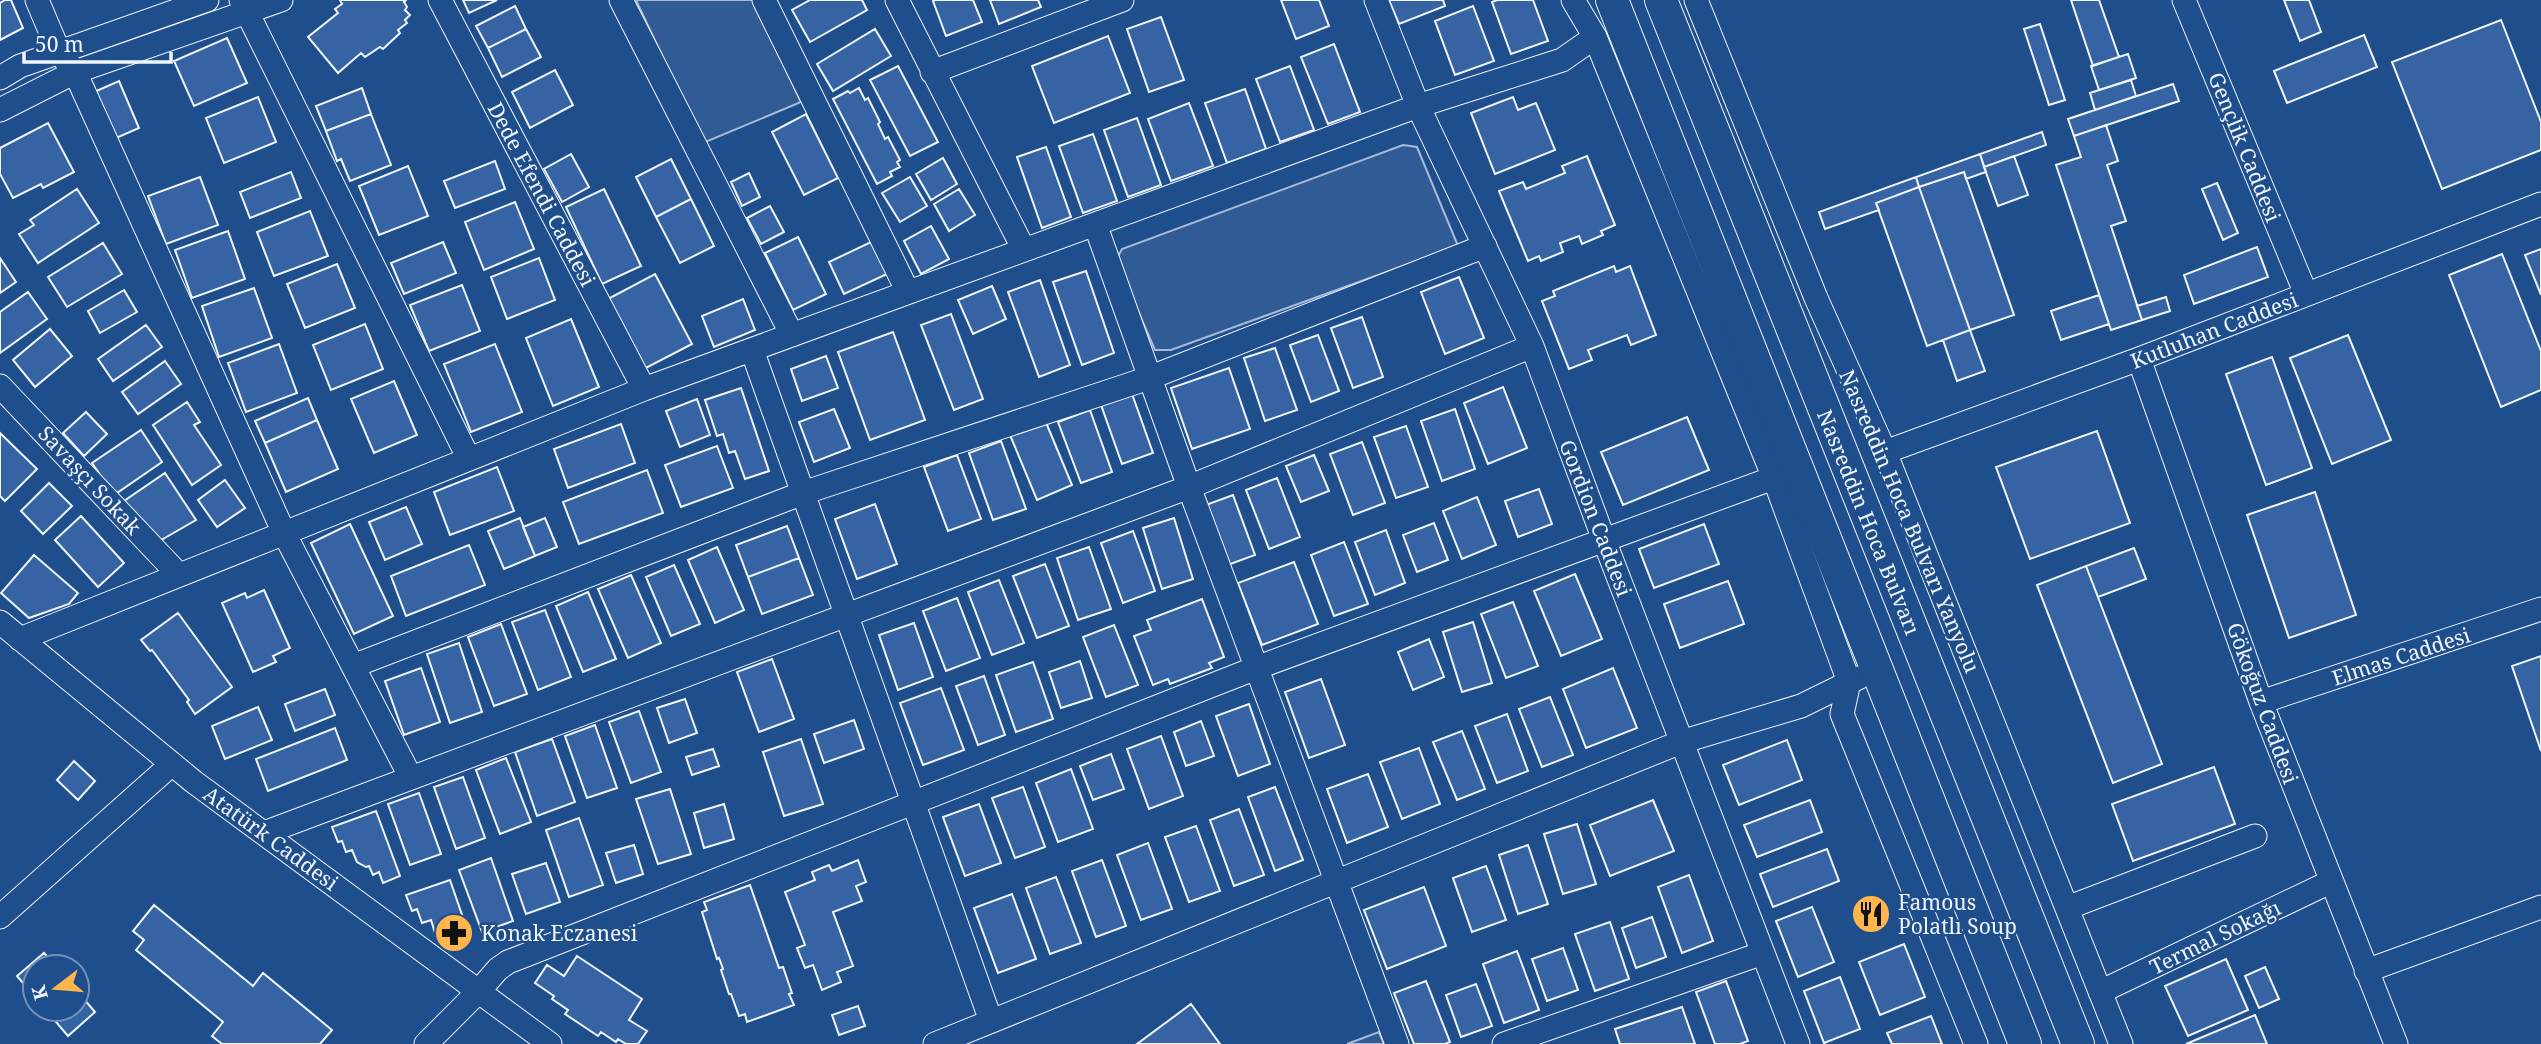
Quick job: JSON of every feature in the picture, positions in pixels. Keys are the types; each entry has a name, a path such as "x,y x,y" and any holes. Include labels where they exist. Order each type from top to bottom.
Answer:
{"highway":[{"path":"1612,0 1863,676 2025,1044"},
{"name":"Nasreddin Hoca Bulvarı","path":"1665,9 2078,1044"}],"street":[{"path":"37,0 59,52 75,72 284,533 411,778"},
{"path":"0,78 20,65 207,0"},
{"path":"0,110 75,72 244,6 281,0"},
{"name":"Dede Efendi Caddesi","path":"440,0 644,389"},
{"path":"621,0 792,335"},
{"path":"764,0 908,292"},
{"path":"897,0 1024,250"},
{"path":"932,72 1122,0"},
{"name":"Gordion Caddesi","path":"1376,0 1418,106 1532,346 1798,1044"},
{"path":"426,1044 478,992 486,980 508,962 1256,668 1786,473 1595,37 1573,0"},
{"name":"Gençlik Caddesi","path":"2184,0 2305,294"},
{"path":"1665,9 1704,2"},
{"name":"Nasreddin Hoca Bulvarı Yanyolu","path":"1704,2 1816,298 1885,452 2121,1044"},
{"path":"244,6 469,459"},
{"path":"20,639 644,389 1418,106 1562,60 1595,37"},
{"name":"Kutluhan Caddesi","path":"1885,452 2138,359 2541,204"},
{"path":"1095,224 1149,379 1397,1044"},
{"path":"353,666 803,494 1149,379 1485,246"},
{"path":"264,833 1189,487 1532,346"},
{"path":"752,350 991,1021"},
{"name":"Gökoğuz Caddesi","path":"2138,359 2261,702 2396,1044"},
{"name":"Savaşçı Sokak","path":"0,386 179,575"},
{"name":"Elmas Caddesi","path":"2261,702 2541,609"},
{"name":"Atatürk Caddesi","path":"0,622 172,764 550,1044"},
{"path":"935,1044 1681,742 1801,706 1863,676"},
{"path":"1863,676 1842,714 1976,1044"},
{"path":"0,916 172,764"},
{"path":"2067,908 2255,836"},
{"name":"Termal Sokağı","path":"2100,992 2330,882"},
{"path":"2365,971 2541,907"},
{"path":"1504,1044 1763,953"}],"shaded area":[{"path":"636,0 753,0 801,102 703,143"},
{"path":"1403,145 1417,147 1458,246 1171,350 1155,350 1116,260 1122,249"},
{"path":"1379,1032 1384,1044 1347,1044"}],"building":[{"path":"11,0 23,28 0,40 0,3"},
{"path":"340,0 406,0 405,10 410,15 405,20 407,23 398,30 400,33 383,49 380,47 365,57 361,53 338,73 308,37 338,13 335,9 342,4"},
{"path":"463,0 497,0 469,13"},
{"path":"810,0 862,0 867,10 810,42 792,10"},
{"path":"973,0 982,22 946,36 933,1"},
{"path":"990,0 1038,0 1041,7 999,24"},
{"path":"1281,0 1319,0 1329,26 1296,39"},
{"path":"1389,0 1443,0 1445,6 1399,24"},
{"path":"1533,0 1548,41 1511,54 1492,2"},
{"path":"2071,0 2099,0 2119,57 2093,66"},
{"path":"2284,0 2309,0 2321,32 2300,41"},
{"path":"515,6 526,29 488,48 476,26"},
{"path":"1473,6 1494,61 1455,75 1435,21"},
{"path":"1161,17 1184,80 1149,92 1127,29"},
{"path":"2501,20 2541,122 2541,150 2442,189 2392,62"},
{"path":"2040,24 2065,100 2049,105 2024,29"},
{"path":"526,29 541,57 502,77 488,48"},
{"path":"875,29 891,56 833,91 817,64"},
{"path":"2364,35 2377,67 2287,103 2274,71"},
{"path":"1108,36 1130,93 1054,123 1032,66"},
{"path":"227,38 247,83 194,106 174,61"},
{"path":"1334,44 1360,112 1328,124 1301,57"},
{"path":"2128,54 2136,78 2099,90 2091,66"},
{"path":"898,66 938,142 910,156 870,80"},
{"path":"1290,66 1314,130 1280,142 1256,79"},
{"path":"555,70 573,105 530,128 512,92"},
{"path":"2131,80 2136,96 2095,110 2090,93"},
{"path":"119,81 139,128 114,139 94,92"},
{"path":"2173,84 2179,101 2074,136 2068,119"},
{"path":"362,88 371,114 326,131 316,106"},
{"path":"859,88 865,100 868,98 885,139 888,137 900,160 897,162 900,167 890,172 892,176 877,184 833,99"},
{"path":"1245,89 1266,149 1227,163 1205,103"},
{"path":"258,97 276,142 224,163 206,118"},
{"path":"1513,97 1518,110 1536,103 1555,150 1495,174 1471,113"},
{"path":"1189,103 1213,166 1171,181 1148,119"},
{"path":"371,114 391,165 350,181 341,159 337,161 326,131"},
{"path":"806,114 838,178 804,195 772,132"},
{"path":"1137,118 1161,185 1128,197 1104,130"},
{"path":"48,123 74,172 43,188 41,184 13,198 0,174 0,148"},
{"path":"2106,125 2118,161 2107,165 2126,221 2111,226 2142,320 2111,330 2056,165 2081,157 2074,136"},
{"path":"2042,132 2046,145 1984,167 1980,154"},
{"path":"1093,134 1117,201 1083,213 1059,146"},
{"path":"1046,147 1071,217 1042,228 1017,157"},
{"path":"571,154 589,187 562,202 544,169"},
{"path":"1980,154 1986,172 1966,179 1964,172 1919,187 1916,177"},
{"path":"1587,156 1615,225 1601,231 1603,235 1582,244 1579,236 1560,243 1563,252 1541,261 1539,256 1528,261 1499,191 1523,182 1526,189 1565,173 1562,166"},
{"path":"2014,156 2028,195 1998,206 1984,167"},
{"path":"943,158 957,184 931,200 916,174"},
{"path":"671,159 691,199 656,217 636,177"},
{"path":"495,161 505,189 455,208 444,181"},
{"path":"408,166 428,216 379,235 359,186"},
{"path":"291,172 301,198 250,218 240,192"},
{"path":"1964,172 2014,315 1970,330 1919,187"},
{"path":"749,173 760,197 742,206 731,182"},
{"path":"200,177 218,225 166,244 148,196"},
{"path":"910,177 927,206 900,222 882,193"},
{"path":"1916,177 1919,187 1876,203 1879,210 1825,229 1819,212"},
{"path":"2217,183 2238,233 2223,240 2202,189"},
{"path":"1919,187 1970,330 1927,346 1876,203"},
{"path":"77,189 99,223 38,263 19,234 34,225 30,220"},
{"path":"604,189 641,266 602,284 566,207"},
{"path":"959,189 975,215 949,231 934,204"},
{"path":"691,199 714,246 680,263 656,217"},
{"path":"515,202 534,249 484,270 465,222"},
{"path":"770,206 784,232 761,244 747,218"},
{"path":"310,211 328,256 274,276 257,232"},
{"path":"931,226 949,259 921,274 904,241"},
{"path":"228,231 245,279 192,298 175,250"},
{"path":"798,237 826,294 793,310 765,253"},
{"path":"443,242 456,273 404,294 391,263"},
{"path":"871,242 887,274 844,294 829,262"},
{"path":"103,243 122,274 67,307 48,277"},
{"path":"2257,247 2268,277 2194,304 2184,275"},
{"path":"2541,249 2541,295 2525,255"},
{"path":"2502,254 2541,351 2541,390 2501,407 2449,275"},
{"path":"0,258 16,282 0,293"},
{"path":"539,258 555,300 507,319 491,277"},
{"path":"337,264 355,308 305,328 287,284"},
{"path":"1614,266 1616,272 1630,266 1656,335 1631,345 1627,335 1588,350 1592,360 1569,369 1542,301 1555,296 1553,291"},
{"path":"1086,271 1114,353 1082,365 1053,282"},
{"path":"655,274 692,344 644,369 608,299"},
{"path":"1459,277 1484,338 1445,354 1421,292"},
{"path":"1040,280 1070,365 1039,377 1008,292"},
{"path":"462,285 480,331 429,351 410,305"},
{"path":"992,286 1006,319 973,334 958,300"},
{"path":"254,288 272,338 219,357 202,306"},
{"path":"124,290 137,312 100,333 88,311"},
{"path":"28,292 47,319 0,353 0,312"},
{"path":"2099,295 2109,324 2061,340 2051,311"},
{"path":"2166,297 2170,311 2142,320 2137,306"},
{"path":"743,299 755,330 714,347 702,316"},
{"path":"951,314 983,399 954,410 921,325"},
{"path":"1362,317 1383,377 1353,388 1331,328"},
{"path":"571,319 599,387 553,406 526,338"},
{"path":"365,324 383,369 331,390 313,345"},
{"path":"146,325 162,347 113,381 98,359"},
{"path":"50,329 72,356 35,387 13,360"},
{"path":"1970,330 1985,371 1957,381 1943,340"},
{"path":"893,332 925,420 870,440 838,352"},
{"path":"1318,335 1339,391 1311,402 1290,345"},
{"path":"2348,335 2391,440 2332,464 2290,358"},
{"path":"279,344 297,393 246,412 228,363"},
{"path":"495,344 522,412 471,432 444,364"},
{"path":"1275,348 1297,410 1265,421 1244,358"},
{"path":"826,356 838,388 802,401 791,369"},
{"path":"2272,357 2312,468 2266,485 2226,374"},
{"path":"165,361 181,384 138,414 122,392"},
{"path":"1229,368 1250,429 1192,449 1171,388"},
{"path":"394,381 417,435 374,453 351,399"},
{"path":"1503,387 1527,448 1488,464 1464,403"},
{"path":"741,388 769,471 745,479 735,451 729,453 723,434 717,436 705,400"},
{"path":"1131,391 1153,453 1122,464 1100,402"},
{"path":"308,398 317,420 265,443 255,421"},
{"path":"697,399 710,435 680,447 666,411"},
{"path":"187,402 200,422 194,425 221,465 192,485 153,425"},
{"path":"834,409 850,448 814,462 799,422"},
{"path":"1455,409 1475,469 1442,481 1421,421"},
{"path":"1090,410 1112,472 1081,483 1058,422"},
{"path":"86,412 107,434 84,456 63,433"},
{"path":"1687,417 1709,470 1623,505 1601,452"},
{"path":"317,420 338,469 286,492 265,443"},
{"path":"1045,420 1072,485 1037,500 1010,435"},
{"path":"621,424 635,463 568,488 554,449"},
{"path":"1406,426 1428,487 1396,498 1374,437"},
{"path":"141,430 162,462 114,495 92,463"},
{"path":"2097,431 2130,523 2030,559 1996,467"},
{"path":"0,433 37,469 5,501 0,496"},
{"path":"1001,441 1026,509 993,520 969,453"},
{"path":"1362,442 1385,503 1353,515 1330,454"},
{"path":"717,446 733,488 681,507 665,465"},
{"path":"957,455 981,519 948,531 924,467"},
{"path":"1314,455 1329,491 1301,502 1286,466"},
{"path":"497,467 514,511 450,535 434,492"},
{"path":"647,470 663,513 579,544 563,502"},
{"path":"165,473 196,520 156,543 124,501"},
{"path":"1277,478 1300,537 1269,549 1246,490"},
{"path":"225,480 245,508 217,527 198,500"},
{"path":"49,483 72,506 43,534 21,511"},
{"path":"1539,489 1552,524 1518,537 1505,501"},
{"path":"2315,492 2356,615 2289,638 2247,515"},
{"path":"1233,495 1255,555 1225,566 1203,506"},
{"path":"1477,497 1496,545 1462,559 1443,511"},
{"path":"875,504 897,564 857,579 835,519"},
{"path":"406,507 422,544 385,560 369,522"},
{"path":"81,516 124,563 98,587 55,540"},
{"path":"520,518 535,556 504,569 488,531"},
{"path":"545,518 557,547 535,556 523,527"},
{"path":"1174,518 1193,579 1162,589 1143,528"},
{"path":"1434,523 1448,560 1417,572 1403,535"},
{"path":"350,524 393,616 354,634 311,543"},
{"path":"1704,524 1719,564 1654,588 1639,549"},
{"path":"787,526 799,558 748,577 736,545"},
{"path":"1386,530 1405,583 1375,595 1355,542"},
{"path":"1133,531 1155,591 1123,603 1101,543"},
{"path":"1344,542 1368,604 1334,616 1311,555"},
{"path":"469,545 485,585 406,616 391,576"},
{"path":"717,547 744,610 715,623 688,560"},
{"path":"1089,547 1111,609 1078,620 1057,558"},
{"path":"2134,548 2146,579 2098,597 2086,566"},
{"path":"34,555 78,593 69,604 29,618 1,593"},
{"path":"799,558 813,595 762,614 748,577"},
{"path":"1294,562 1318,624 1262,645 1238,583"},
{"path":"1045,564 1069,626 1037,638 1013,576"},
{"path":"674,565 700,624 671,636 646,577"},
{"path":"2086,566 2162,764 2113,783 2037,585"},
{"path":"1575,574 1602,639 1561,656 1534,591"},
{"path":"631,575 661,643 628,658 598,589"},
{"path":"999,580 1024,643 992,655 968,592"},
{"path":"1728,581 1744,624 1680,648 1664,604"},
{"path":"264,590 290,648 273,656 276,662 253,672 222,603 245,593 247,598"},
{"path":"588,592 616,659 583,672 556,606"},
{"path":"957,598 980,658 946,671 923,611"},
{"path":"1202,599 1224,657 1209,663 1212,668 1170,684 1168,679 1153,685 1134,636 1151,630 1147,620"},
{"path":"1513,602 1538,666 1506,678 1481,614"},
{"path":"545,610 571,677 538,690 512,622"},
{"path":"178,613 232,687 195,714 187,702 189,700 152,650 141,640"},
{"path":"1473,622 1492,683 1462,692 1443,632"},
{"path":"914,623 933,677 898,690 879,635"},
{"path":"501,624 527,694 494,706 468,637"},
{"path":"1114,625 1138,685 1106,697 1083,637"},
{"path":"1429,639 1444,677 1413,690 1398,652"},
{"path":"459,643 482,712 450,723 427,654"},
{"path":"2541,656 2541,751 2512,666"},
{"path":"772,659 794,719 759,732 737,672"},
{"path":"1080,661 1092,698 1061,708 1049,672"},
{"path":"1033,662 1053,719 1016,732 996,675"},
{"path":"421,668 440,722 404,735 385,681"},
{"path":"1613,668 1637,728 1586,748 1563,689"},
{"path":"984,676 1005,735 978,745 956,686"},
{"path":"1321,679 1345,745 1309,758 1285,692"},
{"path":"941,688 964,750 923,765 900,703"},
{"path":"325,689 335,715 295,731 285,704"},
{"path":"1550,697 1573,755 1542,767 1519,709"},
{"path":"685,699 697,733 669,743 657,708"},
{"path":"1249,704 1270,764 1238,776 1216,716"},
{"path":"258,707 272,740 225,759 212,726"},
{"path":"639,711 661,772 631,783 609,722"},
{"path":"1507,714 1528,771 1497,783 1475,726"},
{"path":"854,720 864,749 824,763 814,734"},
{"path":"1201,721 1214,756 1186,766 1174,732"},
{"path":"595,725 617,788 587,798 565,736"},
{"path":"335,728 347,760 268,791 256,759"},
{"path":"1462,731 1485,789 1457,800 1433,742"},
{"path":"1161,736 1183,796 1149,809 1127,749"},
{"path":"552,739 575,802 537,816 515,752"},
{"path":"801,739 823,804 784,816 763,752"},
{"path":"1787,740 1802,780 1739,805 1723,765"},
{"path":"1419,748 1440,804 1402,819 1380,762"},
{"path":"713,749 719,766 692,775 686,757"},
{"path":"1111,754 1124,789 1093,800 1080,766"},
{"path":"506,758 531,822 500,834 476,770"},
{"path":"74,761 95,781 78,800 57,780"},
{"path":"2214,767 2235,824 2133,861 2112,804"},
{"path":"1071,769 1093,829 1058,842 1036,783"},
{"path":"1368,774 1388,827 1347,843 1327,789"},
{"path":"463,777 485,838 456,849 434,787"},
{"path":"1023,787 1045,847 1015,858 992,798"},
{"path":"1275,787 1303,860 1275,871 1248,797"},
{"path":"670,789 691,854 658,864 636,799"},
{"path":"419,793 441,854 410,865 388,804"},
{"path":"1653,800 1674,851 1610,876 1590,825"},
{"path":"1810,800 1822,832 1757,857 1744,825"},
{"path":"724,804 734,839 704,848 694,813"},
{"path":"979,804 1001,863 965,876 943,817"},
{"path":"1239,809 1264,875 1234,886 1210,820"},
{"path":"376,811 400,876 383,883 379,872 373,875 369,866 357,862 352,850 346,852 332,827"},
{"path":"579,818 603,885 569,897 546,830"},
{"path":"1577,824 1596,884 1563,894 1544,834"},
{"path":"1196,826 1220,891 1189,902 1165,837"},
{"path":"1148,843 1172,909 1141,920 1117,855"},
{"path":"634,845 643,874 616,883 606,853"},
{"path":"1528,845 1548,904 1518,914 1499,855"},
{"path":"1827,849 1839,881 1773,907 1760,874"},
{"path":"491,858 513,921 482,932 459,870"},
{"path":"858,860 866,882 856,886 862,901 833,912 853,966 837,972 841,982 822,990 813,965 805,968 797,948 805,945 785,892 815,880 812,872 829,865 832,871"},
{"path":"1102,860 1126,926 1096,937 1072,871"},
{"path":"546,863 560,902 526,914 512,874"},
{"path":"1486,866 1506,920 1472,932 1453,878"},
{"path":"1689,875 1713,941 1682,953 1658,887"},
{"path":"1056,877 1081,943 1050,954 1026,888"},
{"path":"450,880 470,938 451,945 447,936 442,938 440,931 435,933 431,920 422,923 417,909 412,911 406,895"},
{"path":"750,885 779,968 783,967 794,1005 747,1022 745,1014 739,1016 729,994 721,970 723,969 719,958 717,959 702,912 707,910 704,902"},
{"path":"1424,887 1446,946 1387,969 1364,910"},
{"path":"1012,894 1036,959 998,973 974,908"},
{"path":"154,905 253,986 263,973 332,1030 320,1044 222,1044 212,1036 223,1022 136,950 144,940 133,931"},
{"path":"1812,907 1834,962 1798,977 1776,921"},
{"path":"1652,917 1666,957 1636,968 1622,928"},
{"path":"1610,922 1629,979 1595,991 1575,934"},
{"path":"1904,944 1925,997 1880,1015 1859,962"},
{"path":"1563,948 1578,990 1547,1001 1532,959"},
{"path":"1517,951 1539,1010 1504,1023 1483,964"},
{"path":"577,956 642,999 629,1020 647,1031 638,1044 626,1044 618,1039 616,1042 601,1032 598,1036 565,1014 568,1010 535,983 547,965 564,976"},
{"path":"2226,959 2248,1010 2188,1036 2165,986"},
{"path":"2265,967 2279,999 2259,1008 2245,976"},
{"path":"1840,977 1860,1029 1824,1043 1804,991"},
{"path":"1426,981 1450,1042 1445,1044 1414,1044 1394,993"},
{"path":"1726,981 1748,1041 1740,1044 1715,1044 1696,992"},
{"path":"1476,984 1492,1026 1461,1037 1446,995"},
{"path":"1191,1004 1220,1044 1137,1044"},
{"path":"858,1006 865,1026 839,1035 832,1015"},
{"path":"1682,1007 1695,1044 1620,1044 1615,1029"},
{"path":"2255,1015 2267,1044 2186,1044"},
{"path":"1931,1016 1942,1044 1892,1044 1887,1033"},
{"path":"57,1023 83,1023 68,1036"}],"place":[{"name":"Famous Polatlı Soup","path":"1871,914"},
{"name":"Konak Eczanesi","path":"454,933"}]}
